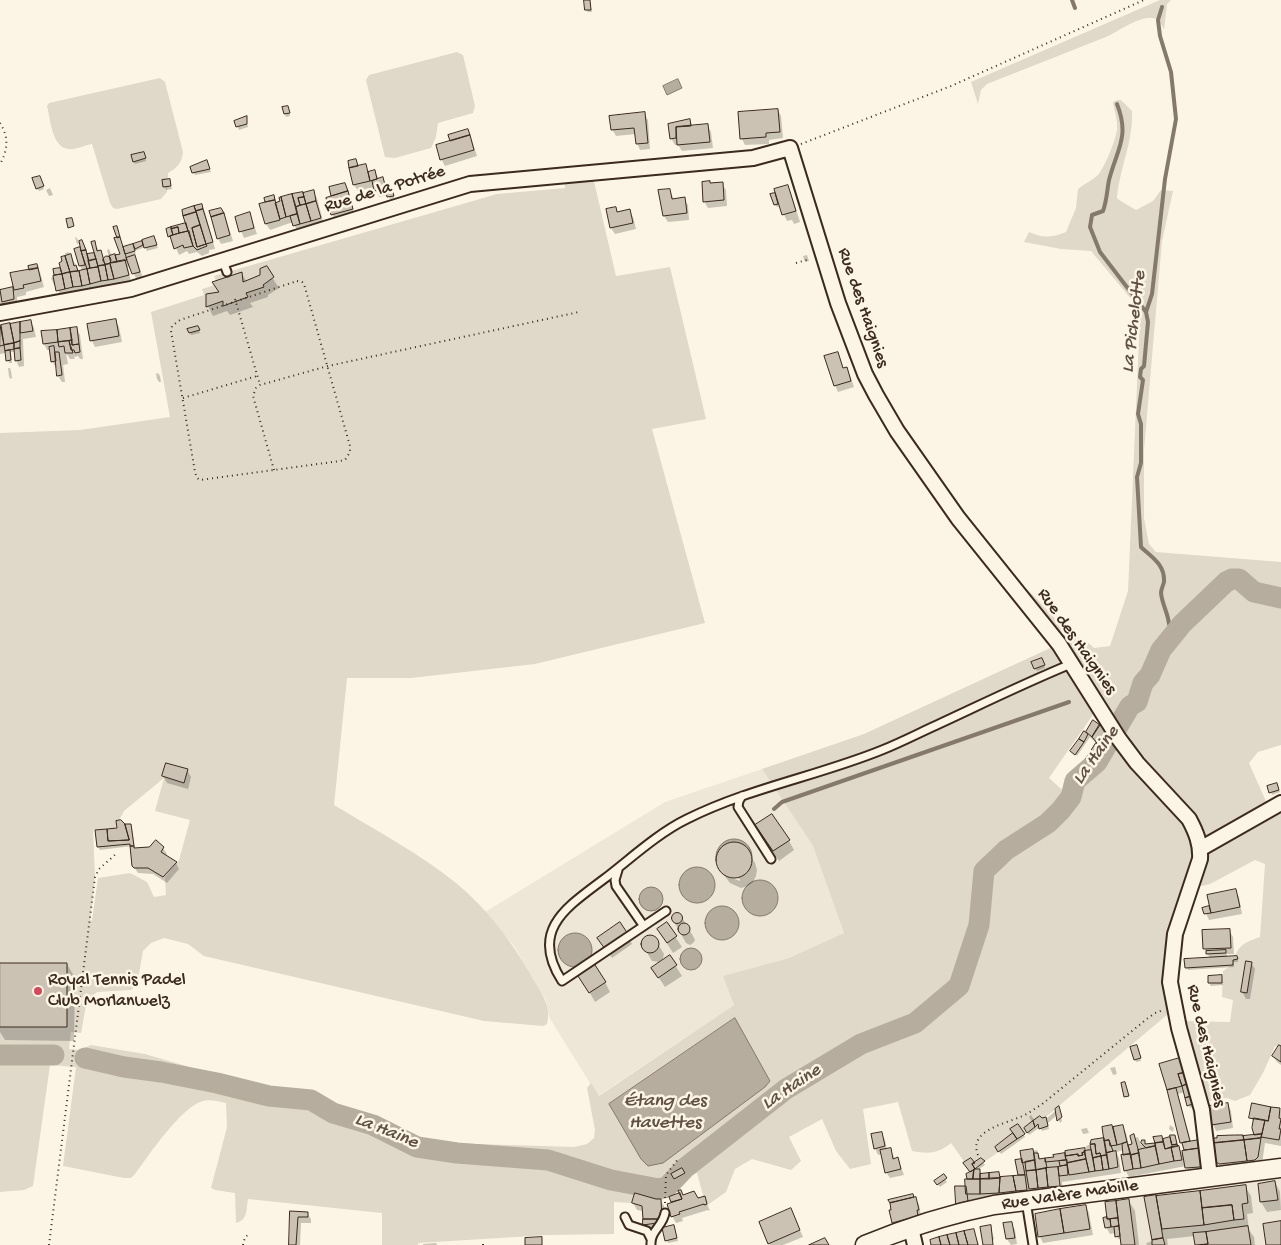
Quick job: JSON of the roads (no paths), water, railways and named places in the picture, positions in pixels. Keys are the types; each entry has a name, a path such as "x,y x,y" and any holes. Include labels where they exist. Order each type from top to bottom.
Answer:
{"street":[{"name":"Rue des Haignies","path":"790,148 838,303 865,374 897,431 958,518 1059,644 1119,739 1137,763 1189,819 1195,830 1200,849 1200,859 1175,934 1170,982 1202,1110 1210,1177"},
{"name":"Rue de la Potrée","path":"0,313 124,291 225,266 470,184 753,158 790,148"},
{"path":"1200,849 1281,803"},
{"name":"Rue Valère Mabille","path":"865,1245 913,1237 960,1213 994,1206 1281,1168"}],"lane":[{"path":"666,911 642,925 562,981 554,969 550,953 550,938 560,914 642,849 685,820 742,796 883,750 1071,664"},
{"path":"742,796 738,801 738,807 771,859"},
{"path":"619,867 615,880 616,886 642,925"},
{"path":"1026,1201 1033,1245"},
{"path":"651,1242 652,1234 664,1219 665,1213"},
{"path":"625,1217 629,1225 647,1231 651,1242"}],"water":[{"path":"678,79 682,88 667,95 663,86"},
{"path":"734,839 747,844 752,857 747,870 734,875 721,870 716,857 721,844"},
{"path":"697,867 709,873 715,885 709,897 697,903 685,897 679,885 685,873"},
{"path":"760,880 767,881 773,885 777,891 777,905 773,911 767,915 760,916 753,915 747,911 743,905 742,898 743,891 747,885 753,881"},
{"path":"651,887 659,891 663,899 659,907 651,911 643,907 639,899 643,891"},
{"path":"722,906 729,907 734,911 738,916 738,930 734,935 729,939 722,940 715,939 710,935 706,930 705,923 706,916 710,911 715,907"},
{"path":"575,933 587,938 592,950 587,962 575,967 563,962 558,950 563,938"},
{"path":"691,948 699,951 702,959 699,967 691,970 683,967 680,959 683,951"},
{"name":"Étang des Havettes","path":"735,1018 770,1081 765,1087 663,1163 648,1166 641,1159 609,1104"}],"waterway":[{"path":"1072,0 1075,8"},
{"name":"La Pichelotte","path":"1162,7 1158,20 1160,36 1171,72 1176,119 1165,179 1152,294 1146,312 1148,322 1144,366 1141,369 1140,377 1143,380 1138,414 1141,424 1141,463 1137,477 1141,547 1157,562 1162,570 1164,576 1161,592 1163,601 1169,624 1177,630"},
{"path":"1117,104 1121,115 1121,143 1109,180 1103,211 1092,215 1090,227 1100,252 1146,312"},
{"name":"La Haine","path":"85,1058 124,1067 217,1083 269,1096 311,1100 333,1113 373,1125 417,1147 457,1153 548,1160 611,1180 659,1189 667,1187 685,1168 786,1089 861,1044 915,1023 959,986 979,925 984,871 1006,850 1048,823 1061,810 1071,797 1075,781 1097,762 1130,706 1137,702 1143,683 1150,675 1161,650 1182,624 1226,582 1232,579 1239,579 1254,592 1281,598"},
{"path":"774,809 782,802 1069,702"},
{"name":"La Haine","path":"0,1055 54,1055"}],"place":[{"name":"Royal Tennis Padel Club Morlanwelz","path":"38,991"}]}
